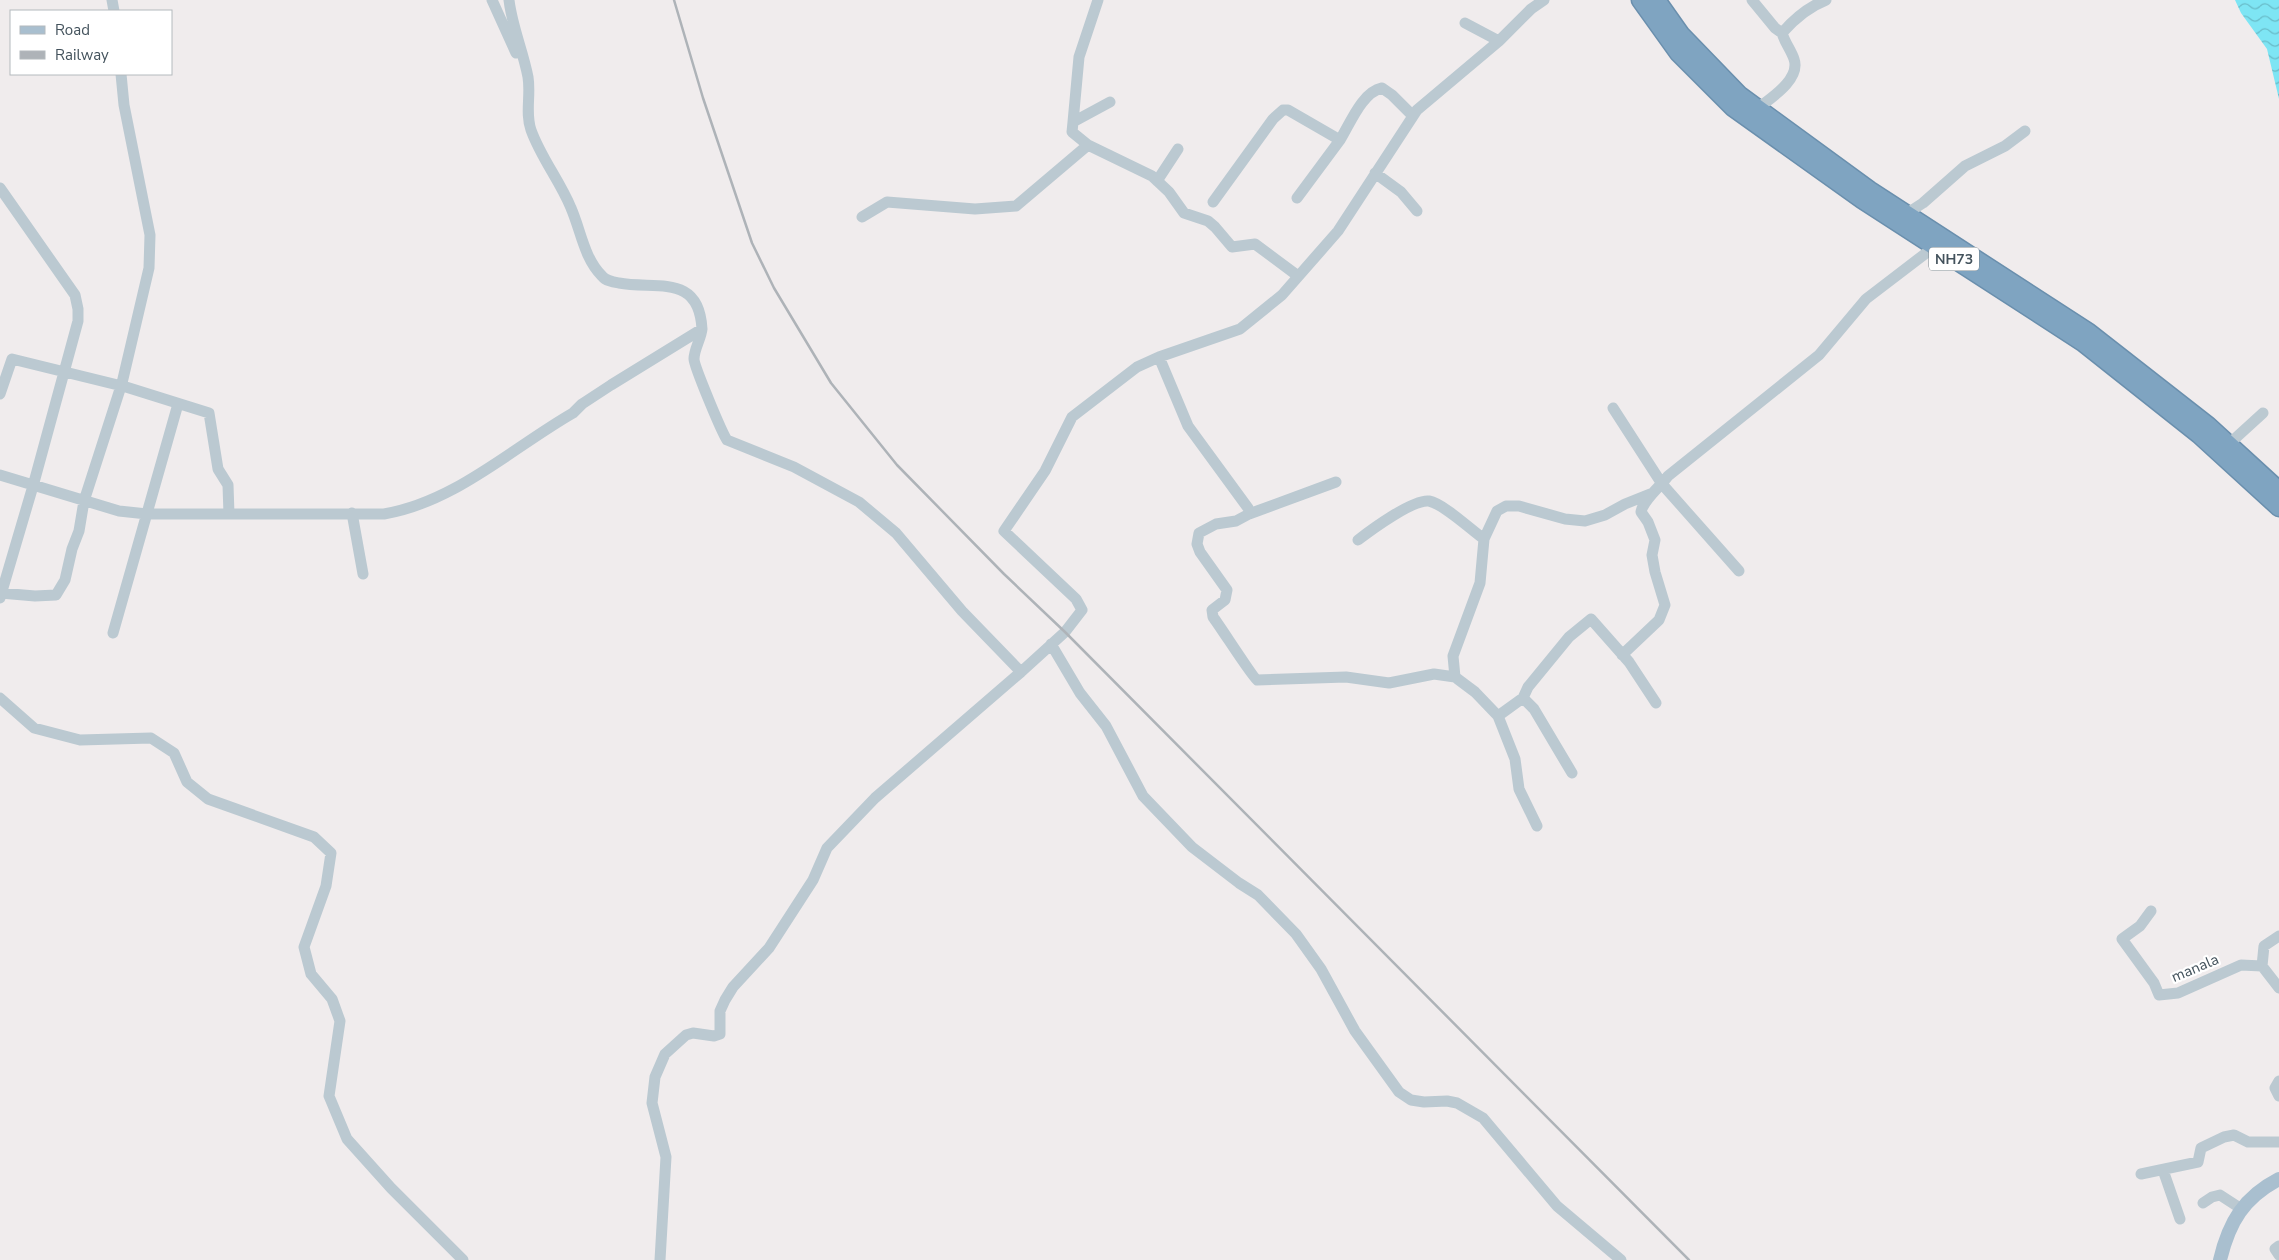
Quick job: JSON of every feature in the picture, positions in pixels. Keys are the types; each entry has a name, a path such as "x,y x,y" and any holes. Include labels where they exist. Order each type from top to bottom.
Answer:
{"highway":[{"name":"NH73","path":"1640,0 1678,52 1733,108 1862,200 2083,343 2199,435 2279,508"},
{"name":"NH73","path":"1657,0 1681,34 1740,95 1870,190 2090,332 2208,425 2279,490"}],"main road":[{"path":"2220,1260 2223,1245 2240,1208 2265,1186 2279,1179"}],"street":[{"path":"492,0 527,75"},
{"path":"509,0 527,75 528,110 533,134 571,207 587,253 603,278 624,284 666,285 680,289 690,296 702,317 702,329 694,361 721,431 727,440 794,467 859,502 896,534 950,598 1021,672"},
{"path":"1098,0 1079,57 1072,132 1088,145 1130,164 1157,181 1184,213 1208,221 1232,247 1255,244 1298,276"},
{"path":"660,1260 666,1157 652,1103 655,1077 665,1054 686,1035 693,1032 714,1036 720,1034 720,1011 725,1000 733,987 769,948 813,880 827,848 875,798 1021,672 1075,621 1082,610 1004,531 1046,471 1072,417 1137,367 1159,357 1240,329 1282,295 1338,231 1417,110 1499,41 1544,0"},
{"path":"1752,0 1782,34 1786,46 1795,60 1794,69 1783,86 1758,108"},
{"path":"1782,34 1790,23 1813,5 1826,0"},
{"path":"1465,23 1499,41"},
{"path":"0,188 75,295 78,309 78,321 1,595 56,595 65,580 72,549 79,531 84,501 121,386 149,268 150,235 124,105 121,75"},
{"path":"1297,198 1340,140 1364,101 1376,90 1382,88 1392,95 1413,116"},
{"path":"1073,122 1110,102"},
{"path":"1213,202 1273,119 1283,110 1288,110 1340,140"},
{"path":"1906,214 1923,203 1965,166 2005,146 2025,131"},
{"path":"862,217 887,202 974,209 1016,206 1088,145"},
{"path":"1157,181 1178,149"},
{"path":"1375,173 1402,192 1417,211"},
{"path":"1622,655 1658,620 1665,605 1654,572 1652,555 1655,540 1648,522 1641,512 1642,504 1659,488 1668,476 1818,355 1866,299 1934,247"},
{"path":"0,475 119,511 146,514 384,514 406,510 434,499 463,483 573,413 582,404 611,385 702,329"},
{"path":"1159,357 1188,426 1248,508 1250,514"},
{"path":"0,394 12,359 121,386 209,413 218,469 228,485 228,514"},
{"path":"113,633 178,404"},
{"path":"1613,408 1659,488 1739,571"},
{"path":"2229,444 2263,413"},
{"path":"1336,482 1236,521 1216,524 1199,533 1197,544 1200,552 1227,590 1226,600 1212,610 1213,617 1249,668 1253,678 1261,680 1346,677 1389,683 1434,674 1455,677 1475,692 1498,716 1515,759 1519,788 1537,826"},
{"path":"1455,677 1453,656 1480,583 1484,539 1497,510 1506,506 1519,506 1565,519 1585,521 1605,515 1659,488"},
{"path":"1358,540 1388,518 1415,504 1428,501 1441,507 1484,539"},
{"path":"352,513 363,574"},
{"path":"1498,716 1523,698 1528,687 1569,637 1591,619 1630,662 1656,703"},
{"path":"1051,644 1080,693 1106,726 1143,796 1192,847 1258,895 1296,934 1321,970 1355,1031 1399,1092 1411,1100 1457,1103 1483,1118 1557,1206 1621,1260"},
{"path":"0,698 34,728 80,740 151,738 174,753 186,782 208,799 314,837 330,853 326,886 304,947 311,974 332,999 340,1021 329,1096 347,1139 391,1188 463,1260"},
{"path":"1523,698 1534,709 1572,773"},
{"name":"manala","path":"2151,910 2140,926 2122,939 2154,983 2159,995 2178,993 2241,965 2262,966"},
{"path":"2279,936 2264,946 2262,966 2279,988"},
{"path":"2279,1081 2275,1088 2279,1096"},
{"path":"2141,1174 2198,1162 2201,1148 2224,1137 2234,1135 2248,1142 2279,1142"},
{"path":"2163,1170 2180,1219"},
{"path":"2203,1203 2212,1197 2220,1195 2240,1208"},
{"path":"2279,1246 2275,1250 2279,1255"}],"water":[{"path":"2235,0 2279,0 2279,99 2267,49 2241,13"}],"railway":[{"path":"674,0 703,98 752,243 774,288 831,383 897,465 1689,1260"}]}
